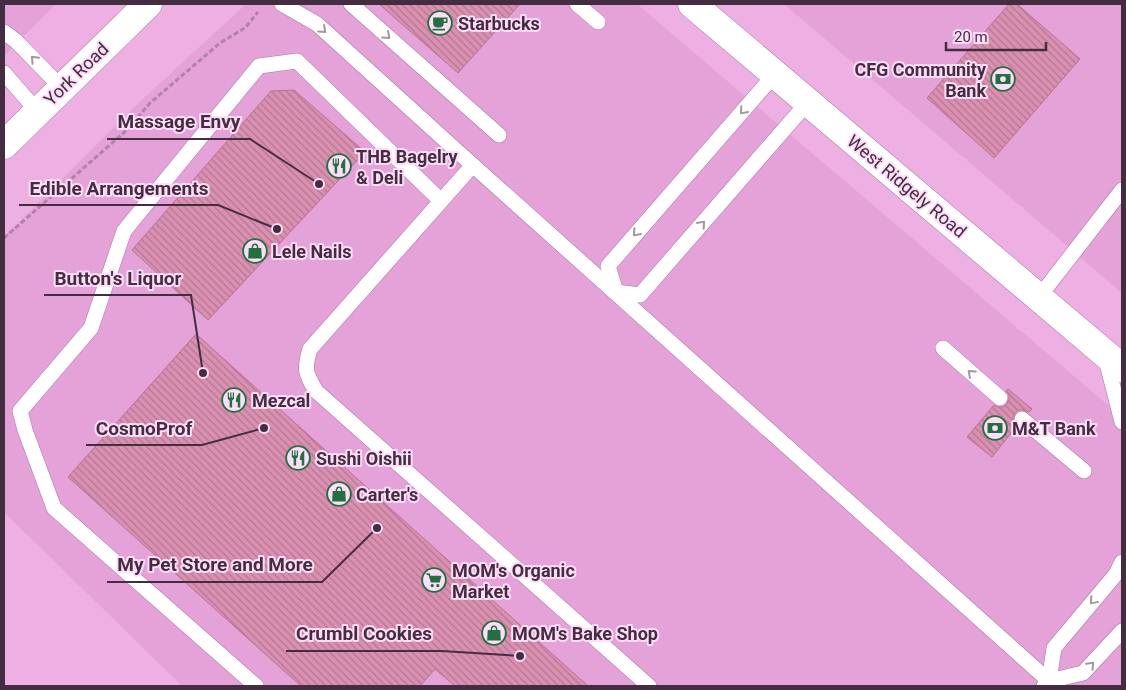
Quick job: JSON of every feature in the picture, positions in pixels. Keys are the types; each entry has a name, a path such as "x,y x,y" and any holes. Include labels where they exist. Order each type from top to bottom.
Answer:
{"street":[{"name":"York Road","path":"4,144 148,4"},
{"name":"West Ridgely Road","path":"692,4 1113,360"}],"lane":[{"path":"282,4 317,24 616,292 1046,684"},
{"path":"352,4 499,135"},
{"path":"577,4 598,22"},
{"path":"4,32 16,41 62,88"},
{"path":"256,686 54,508 25,430 20,411 91,328 124,231 260,66 297,61 440,201"},
{"path":"4,73 38,112"},
{"path":"616,292 608,266 776,74"},
{"path":"616,292 640,295 808,102"},
{"path":"473,165 310,349 305,364 308,378 316,391 649,686"},
{"path":"1039,297 1122,190"},
{"path":"943,348 1000,398"},
{"path":"1113,360 1122,422"},
{"path":"1022,419 1084,471"},
{"path":"1046,684 1054,648 1116,574 1122,562"},
{"path":"1046,684 1083,673 1122,631"}],"path":[{"path":"4,238 128,129 150,103 220,43 245,28 260,10"}],"shaded area":[{"path":"4,4 56,4 4,56"},
{"path":"246,4 637,4 1122,417 1122,686 182,686 4,512 4,237 132,109"},
{"path":"784,4 1122,4 1122,293"}],"building":[{"path":"379,4 520,4 458,73"},
{"name":"CFG Community Bank","path":"1009,4 1017,4 1080,59 994,158 927,98"},
{"path":"294,90 365,152 208,320 132,250 271,91"},
{"path":"196,334 588,686 455,686 435,669 420,686 301,686 68,477"},
{"name":"M&T Bank","path":"1008,389 1032,409 1029,412 1018,410 1015,413 1013,422 1016,427 992,457 967,437 994,405 1003,407 1007,404 1009,395 1006,391"}],"place":[{"name":"Starbucks","path":"440,23"},
{"name":"CFG Community Bank","path":"1003,79"},
{"name":"THB Bagelry & Deli","path":"339,166"},
{"name":"Massage Envy","path":"319,184"},
{"name":"Edible Arrangements","path":"277,229"},
{"name":"Lele Nails","path":"255,251"},
{"name":"Button's Liquor","path":"203,373"},
{"name":"Mezcal","path":"234,400"},
{"name":"CosmoProf","path":"264,428"},
{"name":"M&T Bank","path":"995,428"},
{"name":"Sushi Oishii","path":"298,458"},
{"name":"Carter's","path":"339,494"},
{"name":"My Pet Store and More","path":"377,528"},
{"name":"MOM's Organic Market","path":"434,580"},
{"name":"MOM's Bake Shop","path":"494,633"},
{"name":"Crumbl Cookies","path":"520,656"}]}
